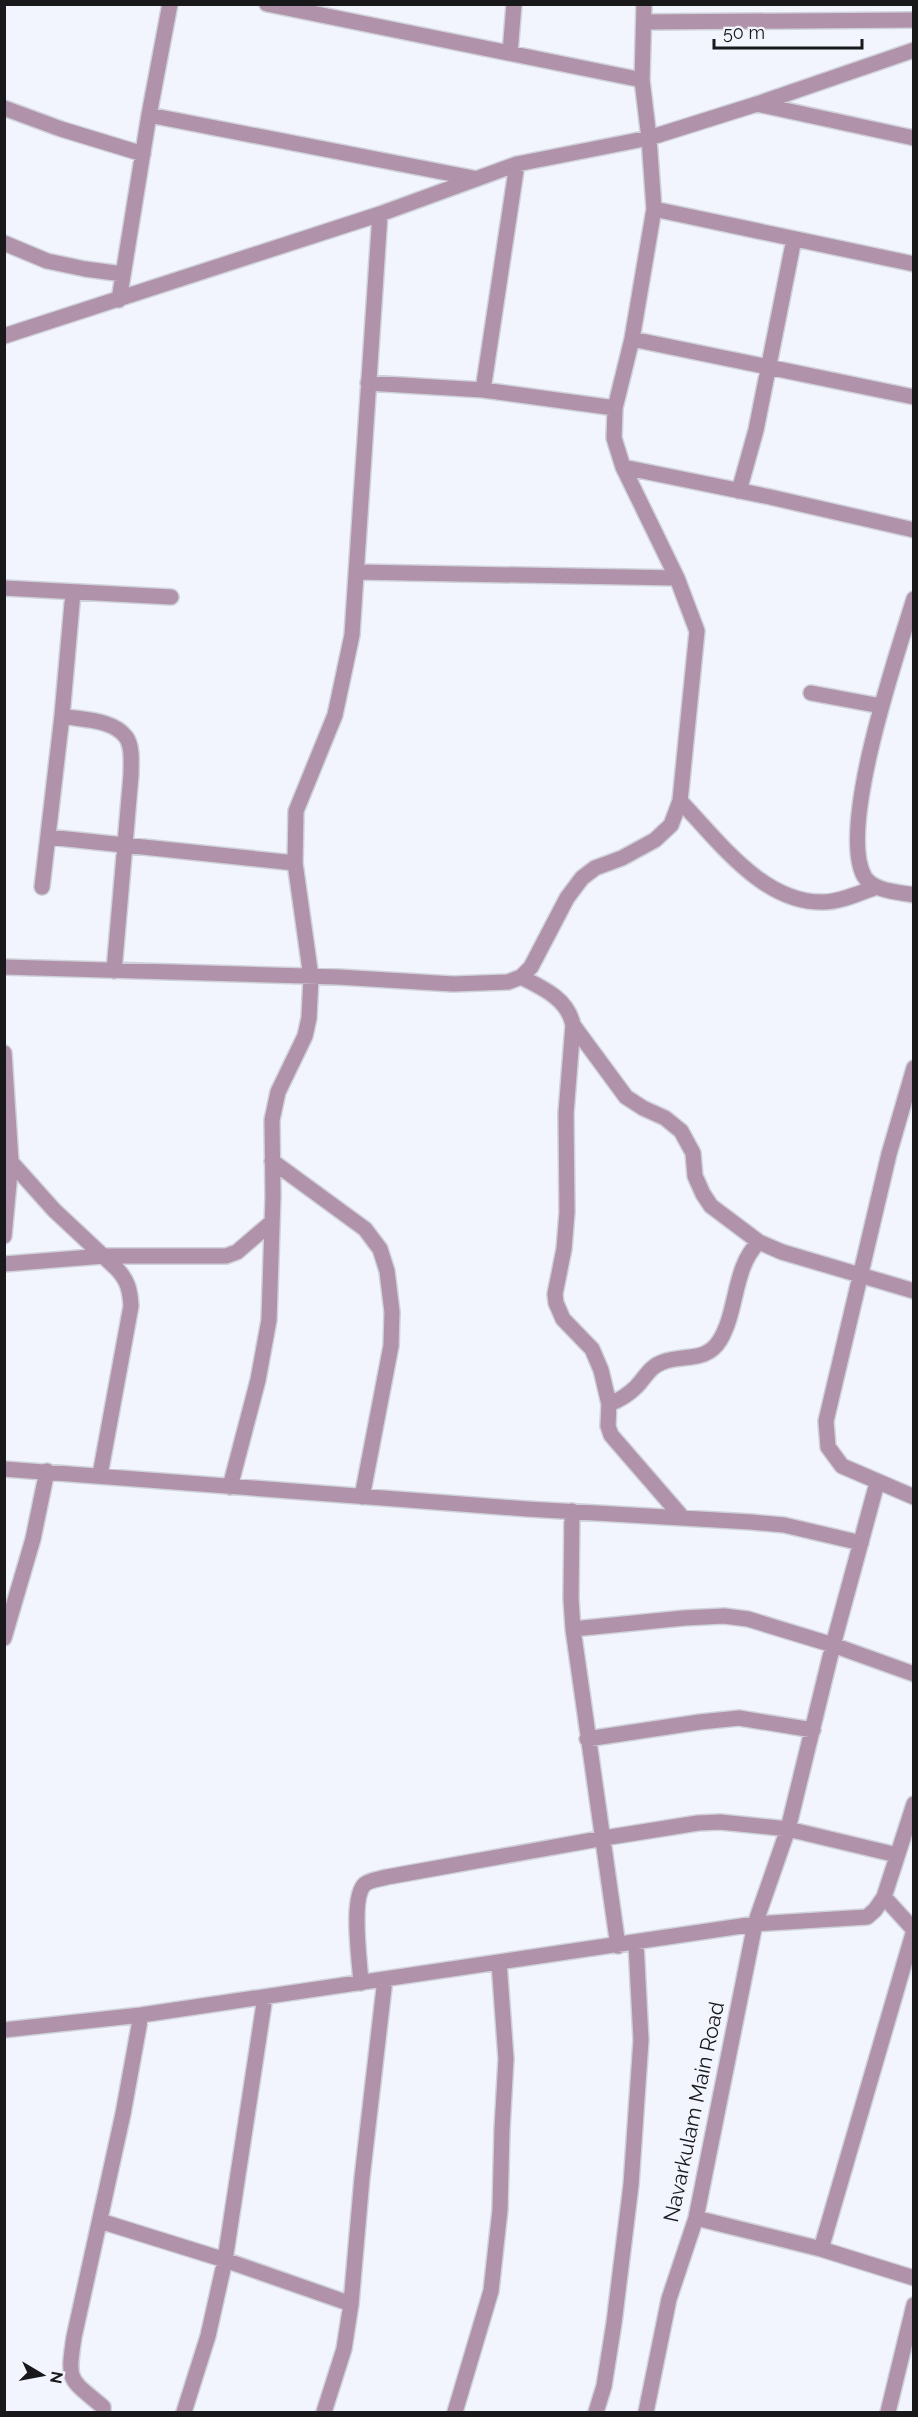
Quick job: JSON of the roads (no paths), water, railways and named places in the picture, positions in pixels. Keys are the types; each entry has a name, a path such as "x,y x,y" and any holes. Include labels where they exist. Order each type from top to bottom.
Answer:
{"street":[{"path":"119,300 149,114 171,4"},
{"path":"267,4 415,36 510,52 642,80"},
{"path":"510,52 514,4"},
{"path":"4,967 453,984 508,982 521,977 531,967 567,898 582,878 596,868 622,858 654,840 671,825 680,801 697,631 677,578 623,467 614,438 615,408 632,339 654,209 642,80 644,4"},
{"path":"644,22 914,20"},
{"path":"4,336 381,214 518,164 649,138 914,50"},
{"path":"757,104 914,138"},
{"path":"4,108 61,129 143,154"},
{"path":"149,114 475,178"},
{"path":"483,390 518,164"},
{"path":"654,209 914,264"},
{"path":"230,1487 266,1346 269,1320 272,1120 278,1092 305,1036 310,1010 311,977 295,863 296,812 335,715 352,635 381,214"},
{"path":"739,491 756,430 794,239"},
{"path":"4,243 47,261 123,274"},
{"path":"632,339 914,397"},
{"path":"368,383 483,390 615,408"},
{"path":"623,467 914,530"},
{"path":"356,572 677,578"},
{"path":"4,588 171,597"},
{"path":"42,887 62,716 73,592"},
{"path":"914,599 881,706 868,760 857,840 859,863 864,878 877,887 914,896"},
{"path":"811,693 881,706"},
{"path":"62,716 103,723 116,728 127,738 130,749 131,775 114,971"},
{"path":"680,801 757,878 792,898 826,902 877,887"},
{"path":"48,837 295,863"},
{"path":"521,977 563,1003 571,1014 573,1025 566,1113 567,1212 564,1249 555,1294 556,1304 563,1319 592,1349 601,1370 609,1404 608,1426 611,1435 682,1517"},
{"path":"573,1025 626,1097 665,1118 681,1131 693,1153 695,1176 711,1206 759,1242 782,1252 914,1291"},
{"path":"4,1053 10,1162 4,1236"},
{"path":"913,1495 877,1483 842,1466 828,1447 826,1421 889,1154 914,1068"},
{"path":"272,1161 365,1229 380,1249 387,1271 392,1312 391,1346 362,1497"},
{"path":"10,1162 54,1210 126,1279 130,1289 131,1306 100,1475"},
{"path":"4,1264 104,1256 226,1256 237,1252 272,1222"},
{"path":"609,1404 625,1397 660,1362 690,1358 714,1348 722,1338 748,1252 759,1242"},
{"path":"4,1468 362,1497 784,1525 861,1543"},
{"path":"4,1638 33,1539 47,1472"},
{"name":"Navarkulam Main Road","path":"646,2412 669,2299 696,2218 755,1924 788,1829 833,1645 877,1483"},
{"path":"572,1511 573,1629 618,1946"},
{"path":"573,1629 724,1617 748,1619 833,1645 914,1674"},
{"path":"587,1739 739,1718 813,1730"},
{"path":"5,2034 618,1946 755,1924 867,1917 884,1897 914,1804"},
{"path":"361,1983 357,1907 359,1892 366,1883 604,1838 698,1823 720,1822 788,1829 897,1855"},
{"path":"821,2249 914,1930 884,1897"},
{"path":"596,2412 604,2386 614,2323 631,2185 641,2040 636,1943"},
{"path":"455,2412 491,2292 500,2210 506,2060 499,1962"},
{"path":"324,2412 344,2349 351,2304 362,2178 386,1979"},
{"path":"184,2412 208,2336 225,2260 265,1997"},
{"path":"104,2412 103,2407 72,2381 69,2367 123,2114 141,2014"},
{"path":"696,2218 821,2249 914,2278"},
{"path":"100,2221 225,2260 351,2304"},
{"path":"888,2412 914,2305"}]}
